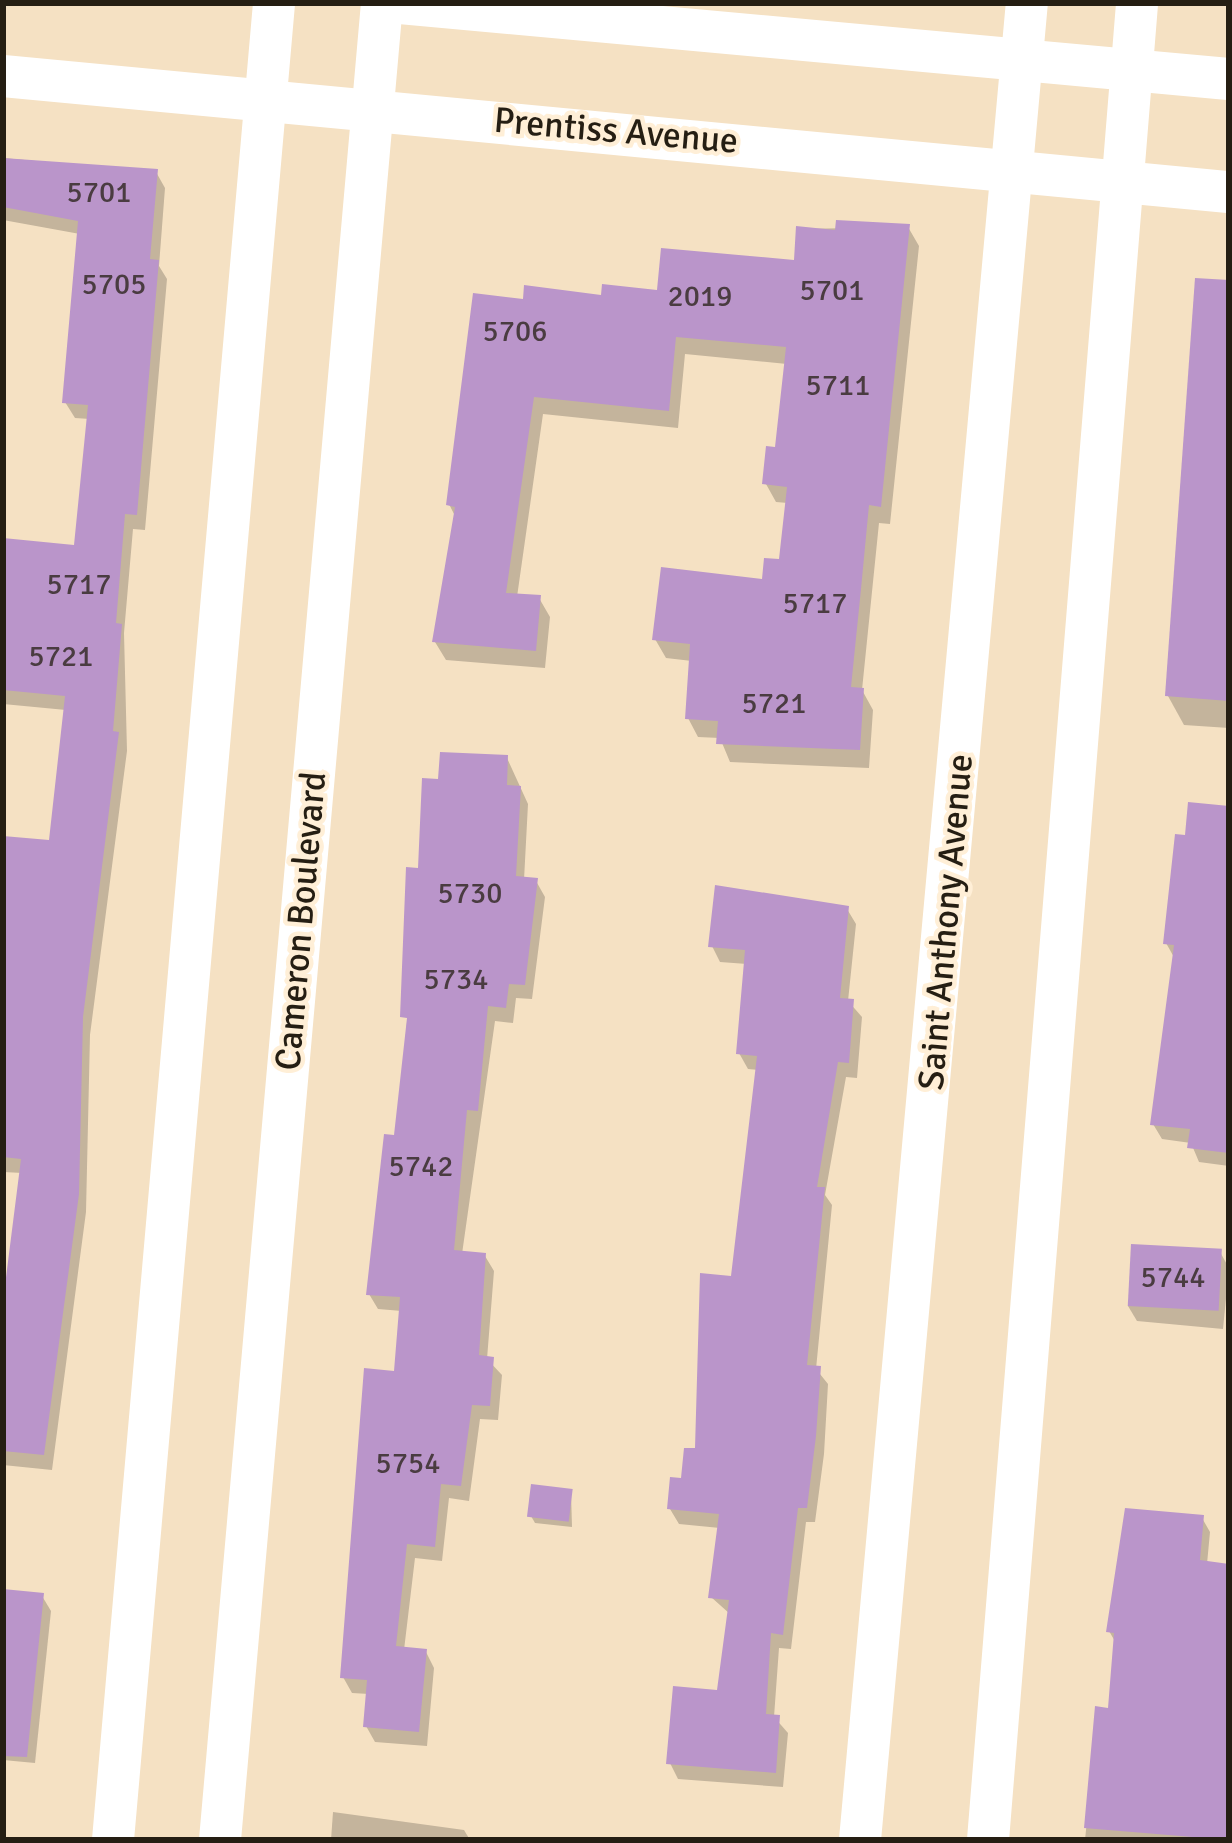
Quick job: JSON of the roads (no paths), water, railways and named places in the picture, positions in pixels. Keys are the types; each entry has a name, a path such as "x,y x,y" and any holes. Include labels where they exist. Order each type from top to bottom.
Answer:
{"street":[{"path":"113,1840 274,3"},
{"name":"Cameron Boulevard","path":"220,1840 382,3"},
{"path":"400,3 1229,79"},
{"name":"Saint Anthony Avenue","path":"860,1840 1027,3"},
{"path":"988,1840 1138,3"},
{"name":"Prentiss Avenue","path":"3,76 1012,166 1229,192"}]}
